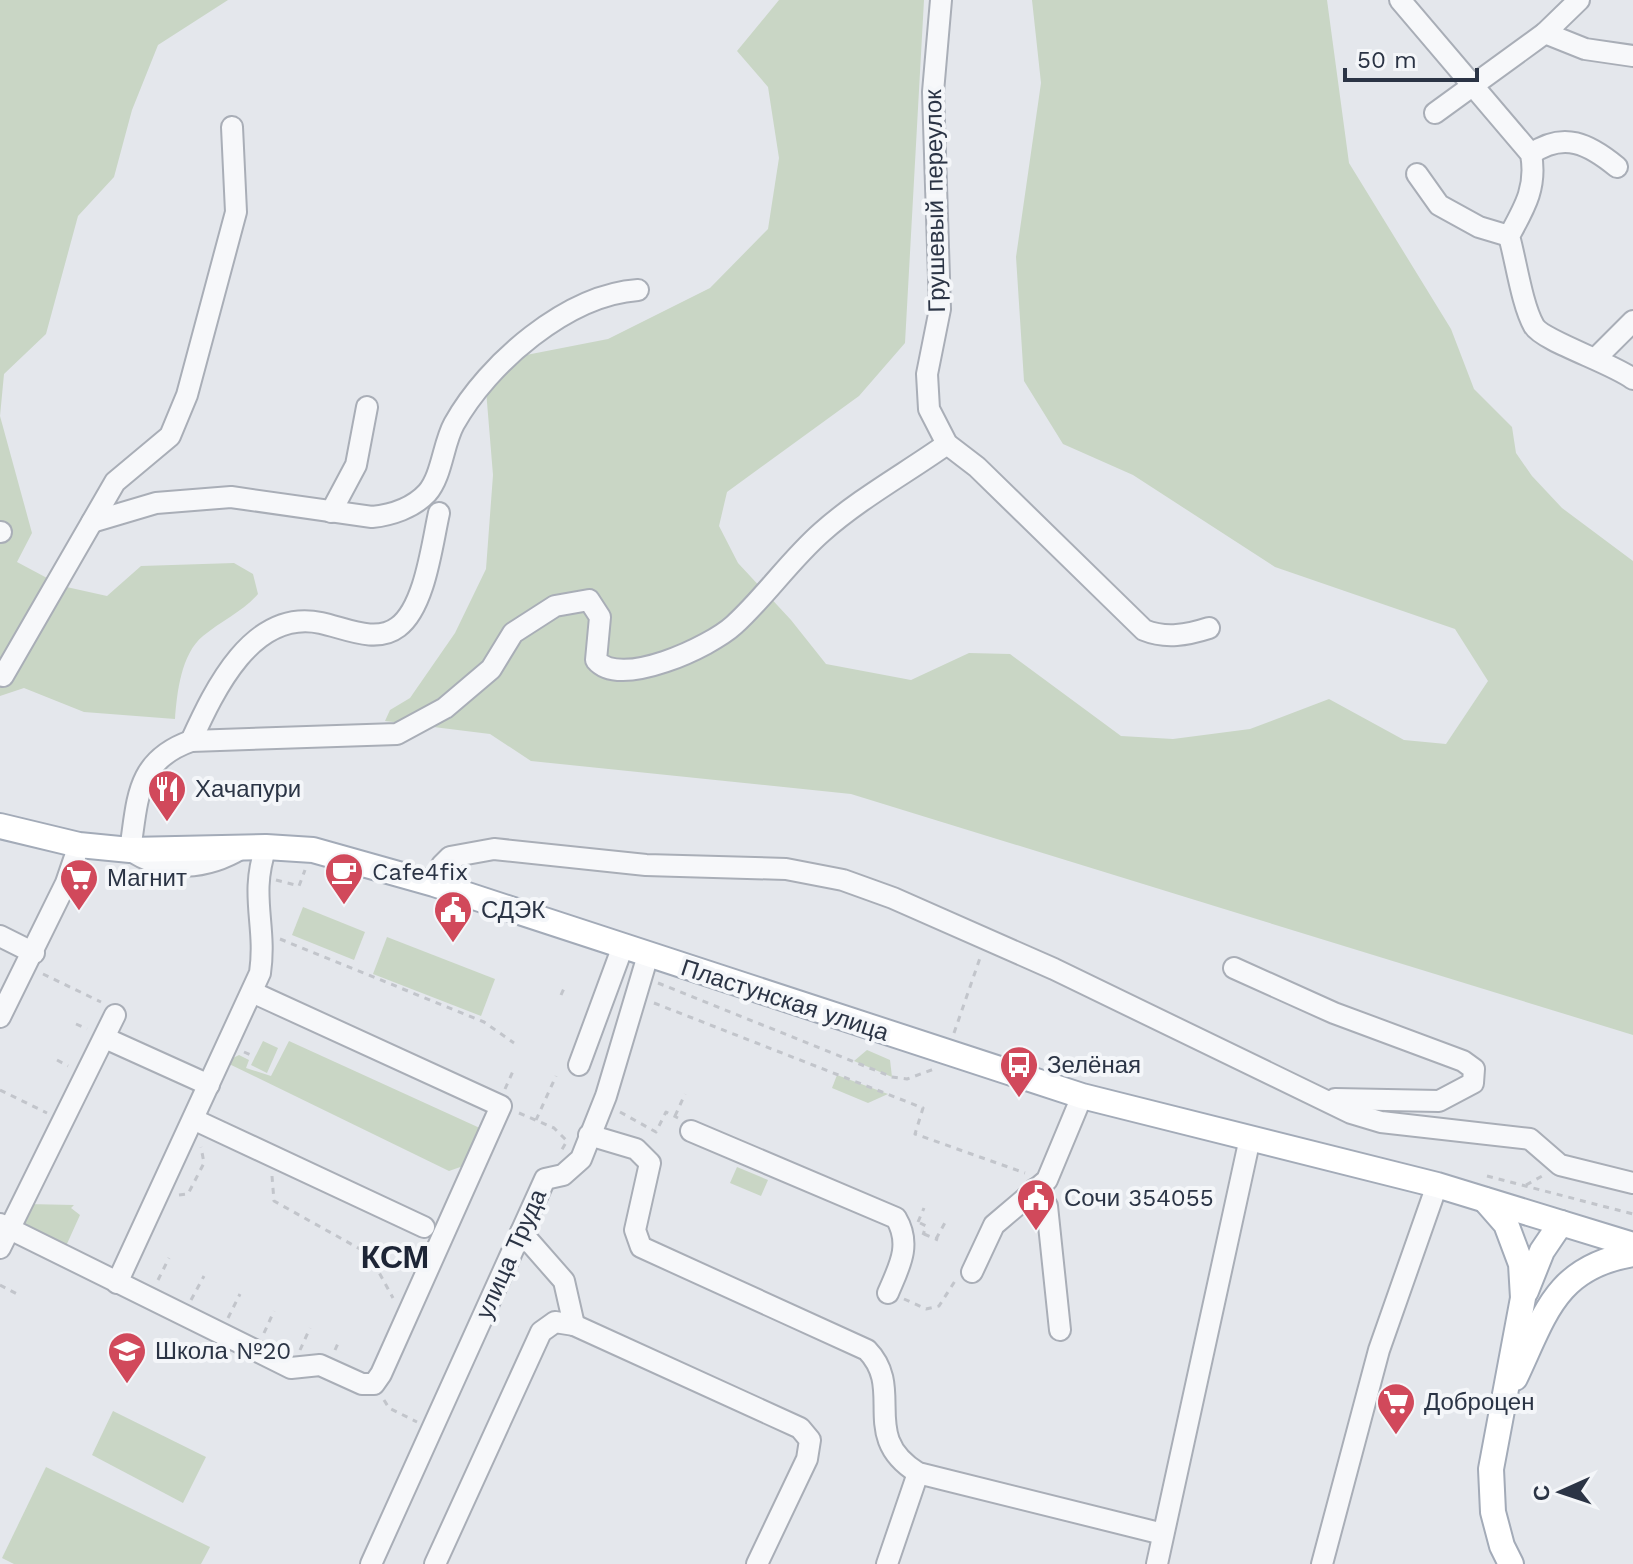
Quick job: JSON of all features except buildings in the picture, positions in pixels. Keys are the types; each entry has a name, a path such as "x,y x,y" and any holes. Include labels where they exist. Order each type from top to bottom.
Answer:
{"main road":[{"name":"Пластунская улица","path":"0,826 79,845 130,850 266,847 313,850 434,884 1082,1096 1437,1185 1485,1187 1561,1223 1633,1245"},
{"path":"1485,1187 1516,1245 1535,1302"},
{"path":"1511,1564 1502,1546 1493,1512 1491,1469 1502,1406 1561,1223"},
{"path":"1535,1302 1591,1265 1633,1254"}],"street":[{"name":"Грушевый переулок","path":"941,0 933,92 940,309 927,374 929,409 947,444 977,467 1144,630 1156,635 1174,636 1209,628"},
{"path":"1400,0 1531,154 1535,177 1529,201 1509,236 1535,328 1548,338 1597,357 1633,379"},
{"path":"1435,113 1545,33 1579,0"},
{"path":"1545,33 1585,49 1633,56"},
{"path":"1,677 115,482 170,436 187,395 236,212 232,127"},
{"path":"1531,154 1548,142 1574,142 1594,148 1617,167"},
{"path":"1417,174 1439,205 1479,227 1509,236"},
{"path":"92,522 156,503 231,497 372,517 395,515 427,492 453,425 492,373 549,324 586,301 612,292 638,290"},
{"path":"1597,357 1633,321"},
{"path":"331,512 356,465 367,407"},
{"path":"130,850 139,789 147,773 171,748 191,741 397,734 445,708 491,669 513,633 555,606 589,600 600,617 596,660 602,668 612,672 652,666 698,647 732,627 823,531 947,444"},
{"path":"191,741 217,685 247,647 268,633 293,623 317,622 368,635 393,631 402,625 421,588 439,513"},
{"path":"0,1017 35,962 79,845"},
{"path":"117,1283 195,1120 260,973 262,932 256,875 266,847"},
{"path":"434,884 442,865 450,857 494,849 646,865 786,869 843,880 893,898 1054,969 1351,1113 1381,1122 1530,1139 1560,1165 1633,1183"},
{"path":"0,936 35,962"},
{"path":"579,1065 623,946"},
{"name":"улица Труда","path":"371,1564 545,1179 572,1168 581,1159 606,1096 648,955"},
{"path":"1234,968 1334,1013 1463,1061 1474,1069 1473,1083 1439,1101 1358,1102 1323,1098"},
{"path":"5,1226 294,1368 320,1365 362,1384 374,1384 501,1106 252,992"},
{"path":"0,1248 5,1226 63,1121 115,1015"},
{"path":"105,1038 209,1085"},
{"path":"972,1272 994,1225 1041,1185 1082,1096"},
{"path":"195,1120 424,1227"},
{"path":"691,1131 896,1218 904,1233 904,1257 888,1293"},
{"path":"589,1135 636,1149 650,1163 635,1230 641,1247 867,1350 878,1361 883,1374 884,1429 890,1445 906,1466 918,1473 1163,1534"},
{"path":"1157,1564 1250,1138"},
{"path":"1041,1185 1047,1206 1060,1330"},
{"path":"1322,1564 1379,1350 1437,1185"},
{"path":"521,1232 564,1281 574,1325"},
{"path":"435,1564 541,1332 555,1322 574,1325 800,1428 810,1440 807,1459 757,1564"},
{"path":"887,1564 918,1473"}],"path":[{"path":"262,932 484,1022 514,1043"},
{"path":"35,962 105,1004 115,1015"},
{"path":"953,1037 976,971"},
{"path":"561,995 565,986"},
{"path":"635,996 923,1108 915,1134 1041,1185"},
{"path":"536,1120 556,1076"},
{"path":"0,1090 63,1121"},
{"path":"675,1116 685,1094"},
{"path":"501,1106 554,1128 567,1141 545,1179"},
{"path":"270,1156 274,1201 369,1254 405,1320"},
{"path":"1485,1187 1633,1214"},
{"path":"918,1222 924,1208"},
{"path":"924,1234 937,1240 947,1219"},
{"path":"149,1297 169,1258"},
{"path":"926,1309 939,1306 951,1283 972,1272"},
{"path":"184,1314 204,1276"},
{"path":"0,1285 17,1294"},
{"path":"221,1332 240,1294"},
{"path":"256,1351 274,1311"},
{"path":"374,1384 389,1408 431,1429"}],"green space":[{"path":"0,0 228,0 158,45 132,110 114,177 78,216 46,334 4,374 0,416"},
{"path":"779,0 924,0 905,343 859,396 727,492 719,526 738,563 791,620 826,664 911,680 969,653 1010,654 1121,736 1173,739 1250,729 1329,699 1404,740 1446,744 1488,681 1455,629 1275,567 1133,475 1063,444 1024,381 1016,257 1041,83 1032,0 1327,0 1349,163 1451,329 1474,389 1512,427 1516,453 1532,476 1562,508 1633,561 1633,1035 851,794 531,761 490,734 385,721 390,710 410,698 455,633 486,569 493,475 486,390 521,356 608,339 710,288 768,229 779,158 768,87 737,51"},
{"path":"0,416 32,533 17,562 62,586 107,596 141,566 234,563 253,574 258,594 203,636 190,653 179,686 175,719 84,712 24,688 0,696"},
{"path":"303,907 365,932 354,960 292,935"},
{"path":"387,937 495,979 481,1016 373,974"},
{"path":"263,1041 278,1048 267,1073 251,1065"},
{"path":"289,1041 482,1129 469,1164 449,1171 225,1062 239,1055 249,1060 246,1068 271,1076"},
{"path":"867,1050 890,1060 892,1077 854,1061"},
{"path":"837,1075 888,1094 868,1103 832,1088"},
{"path":"737,1167 768,1180 761,1196 730,1183"},
{"path":"27,1204 74,1205 71,1208 80,1215 66,1246 25,1225 18,1228"},
{"path":"113,1411 206,1457 183,1503 92,1455"},
{"path":"46,1467 210,1547 201,1564 14,1564 2,1558"}],"place":[{"name":"Хачапури","path":"167,823"},
{"name":"Cafe4fix","path":"344,906"},
{"name":"Магнит","path":"79,912"},
{"name":"СДЭК","path":"453,944"},
{"name":"Зелёная","path":"1019,1099"},
{"name":"Сочи 354055","path":"1036,1232"},
{"name":"Школа №20","path":"127,1385"},
{"name":"Доброцен","path":"1396,1436"}],"district":[{"name":"КСМ","path":"395,1257"}]}
